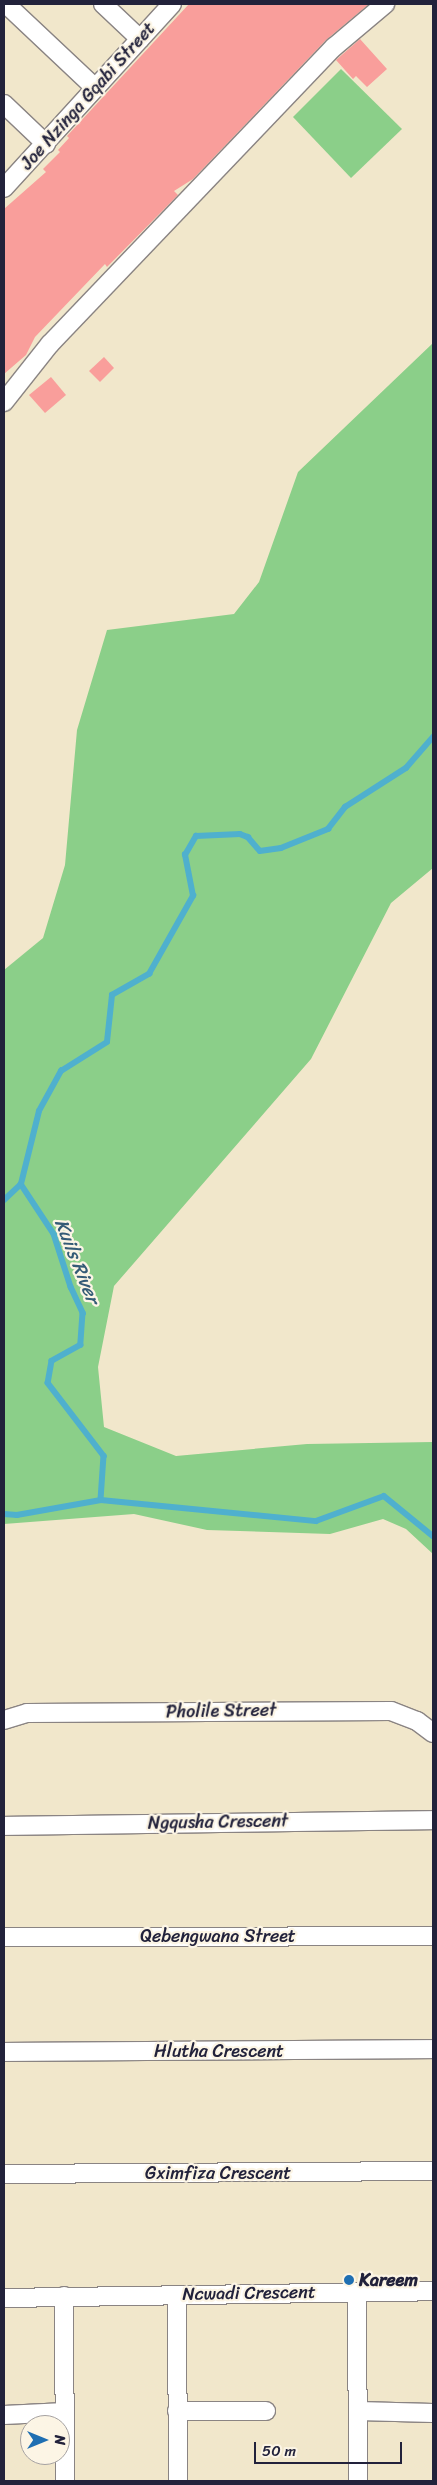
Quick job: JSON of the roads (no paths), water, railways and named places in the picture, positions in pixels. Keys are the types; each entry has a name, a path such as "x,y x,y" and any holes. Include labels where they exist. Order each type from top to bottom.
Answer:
{"street":[{"path":"6,4 95,88"},
{"path":"103,4 140,39"},
{"name":"Joe Nzinga Gqabi Street","path":"4,188 172,4"},
{"path":"4,402 50,344 334,47 385,4"},
{"path":"4,104 46,144"},
{"name":"Pholile Street","path":"4,1720 27,1713 391,1711 417,1721 433,1734"},
{"name":"Ngqusha Crescent","path":"4,1826 433,1820"},
{"name":"Qebengwana Street","path":"4,1937 433,1936"},
{"name":"Hlutha Crescent","path":"4,2052 433,2049"},
{"name":"Gximfiza Crescent","path":"4,2174 433,2171"},
{"name":"Ncwadi Crescent","path":"4,2298 433,2291"},
{"path":"357,2292 358,2481"},
{"path":"177,2294 178,2481"},
{"path":"64,2296 65,2481"},
{"path":"177,2411 266,2411"},
{"path":"358,2411 433,2413"},
{"path":"4,2415 65,2412"}],"waterway":[{"name":"Kuils River","path":"4,1200 21,1184 39,1111 61,1071 107,1042 112,995 149,974 193,896 185,855 196,836 240,834 248,837 260,851 281,848 328,829 345,807 406,768 433,737"},
{"name":"Kuils River","path":"21,1184 54,1234 71,1287 83,1313 81,1345 52,1361 48,1383 104,1456 101,1500"},
{"name":"Kuils River","path":"4,1514 17,1515 101,1500 316,1521 384,1496 433,1536"}],"place":[{"name":"Kareem","path":"349,2280"}]}
